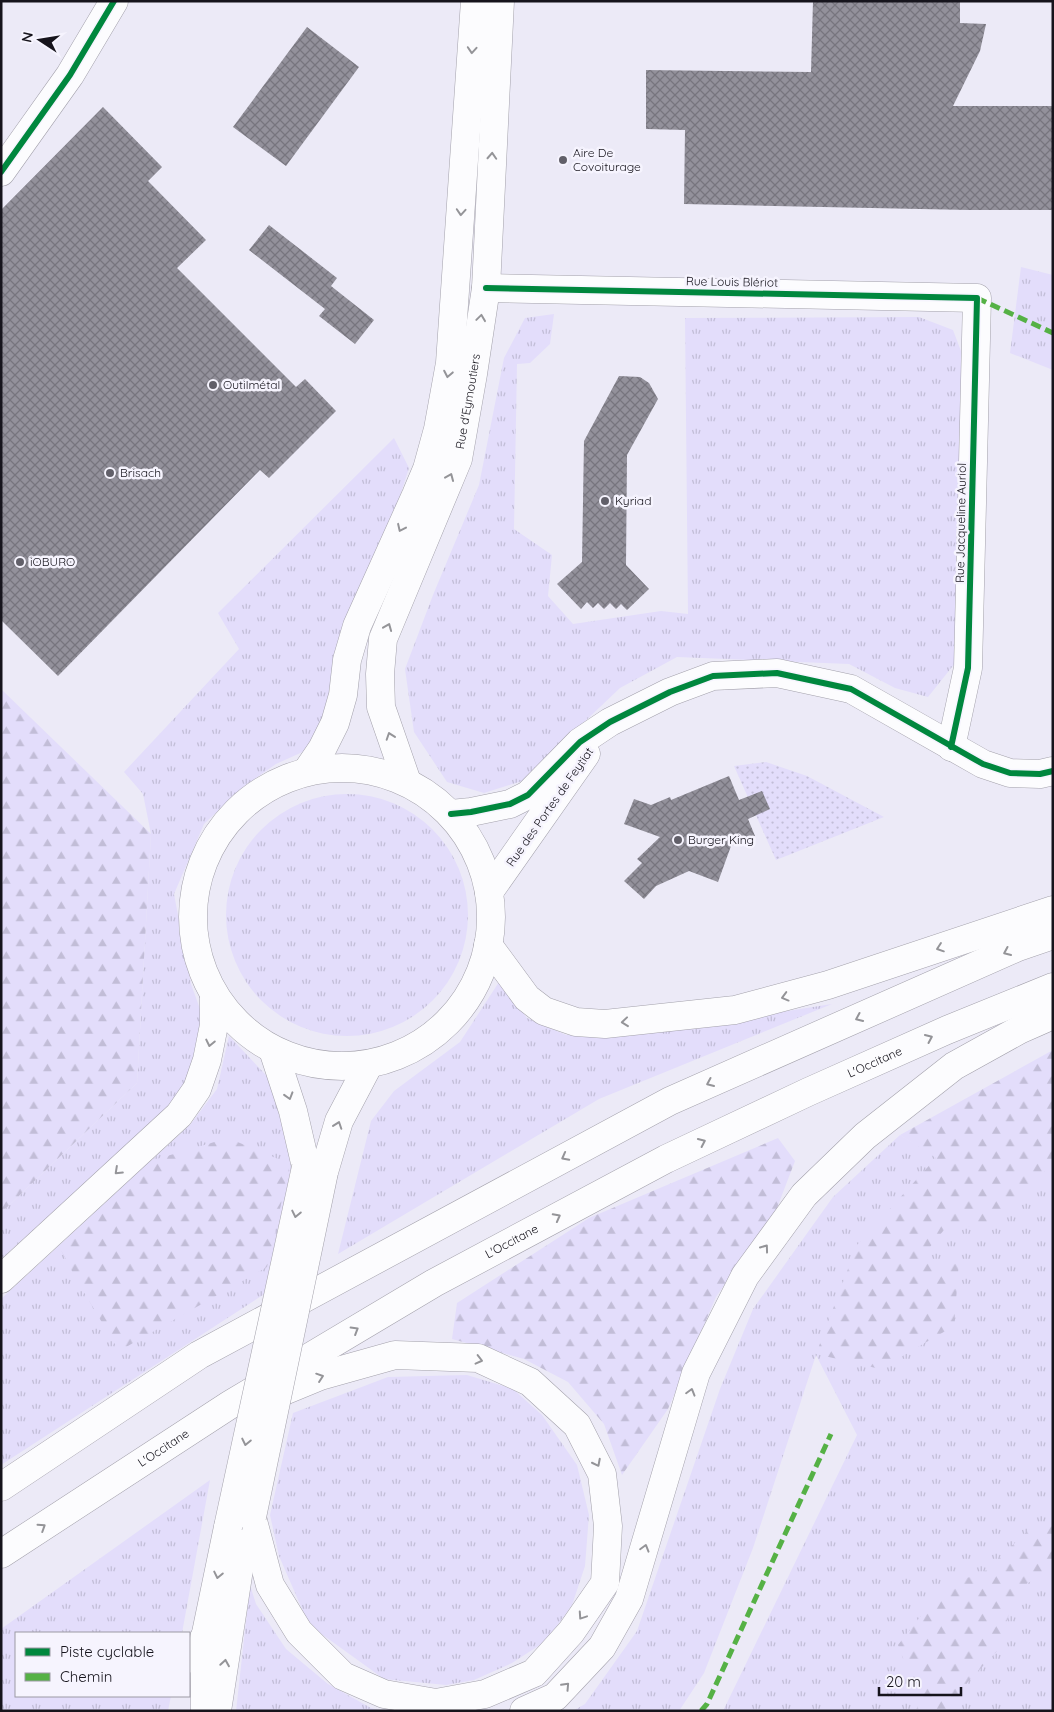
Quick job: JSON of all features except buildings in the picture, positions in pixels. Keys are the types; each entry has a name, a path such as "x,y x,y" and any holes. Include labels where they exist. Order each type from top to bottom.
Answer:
{"main road":[{"path":"1,172 70,75 114,1"},
{"path":"307,771 322,749 335,723 343,695 347,660 357,626 423,478 438,429 450,363 475,1"},
{"name":"Rue d'Eymoutiers","path":"407,782 382,707 380,674 383,639 458,459 474,374 486,288 500,1"},
{"name":"Rue Louis Blériot","path":"486,288 977,298"},
{"name":"Rue Jacqueline Auriol","path":"950,747 968,668 977,298"},
{"name":"Rue des Portes de Feytiat","path":"451,814 472,812 510,804 528,795 580,742 610,722 670,692 713,676 776,673 851,689 950,747 983,764 1010,774 1040,774 1053,771"},
{"name":"Rue des Portes de Feytiat","path":"489,892 610,722"},
{"path":"358,767 407,782 431,796 451,814 476,850 489,892 491,918 488,944 474,987 447,1023 411,1049 369,1064 320,1065 273,1050 250,1036 230,1017 214,995 196,952 192,905 204,859 228,819 264,789 307,771 358,767"},
{"path":"488,944 527,998 544,1011 576,1022 605,1024 735,1010 828,986 1053,910"},
{"path":"1,1487 199,1356 670,1101 1018,947 1053,935"},
{"name":"L'Occitane","path":"1,1554 231,1404 434,1282 666,1159 825,1084 947,1030 1053,987"},
{"path":"1,1279 179,1115 197,1089 207,1060 214,1025 214,995"},
{"path":"524,1711 555,1697 562,1690 602,1647 630,1599 696,1373 744,1276 804,1195 865,1136 954,1066 1019,1030 1053,1014"},
{"path":"273,1050 315,1169"},
{"path":"192,1711 204,1638 240,1522 315,1169 369,1064"},
{"path":"194,1429 320,1376 394,1355 478,1358 530,1382 577,1425 602,1474 608,1526 605,1583 571,1632 534,1673 485,1694 436,1703 384,1694 343,1676 299,1632 270,1586 240,1522"},
{"path":"217,1711 239,1569 240,1522"},
{"path":"204,1638 205,1711"}],"green space":[{"path":"1021,267 1053,275 1053,370 1010,353"},
{"path":"554,314 550,344 530,363 517,364 514,529 552,555 548,596 573,624 661,611 688,614 685,318 919,317 953,330 964,359 960,657 928,697 895,688 849,664 677,657 620,688 522,781 484,793 447,782 414,732 405,669 433,595 479,485 504,358 525,318"},
{"path":"394,438 409,468 329,716 307,750 276,764 243,787 204,824 174,894 191,984 204,1020 189,1086 137,1136 1,1259 1,1213 137,1083 151,834 143,794 124,772 239,649 218,613"},
{"path":"1,689 151,834 137,1083 1,1213"},
{"path":"766,762 807,776 884,817 776,860 734,766"},
{"path":"347,794 382,799 404,808 424,822 440,838 454,858 463,880 468,915 463,950 454,972 440,992 424,1008 404,1022 382,1031 347,1036 312,1031 290,1022 270,1008 254,992 240,972 231,950 226,915 231,880 240,858 254,838 270,822 290,808 312,799"},
{"path":"499,982 527,1018 566,1035 628,1036 832,1004 599,1099 338,1254 371,1121 394,1091 460,1042"},
{"path":"229,1036 281,1091 291,1168 266,1293 1,1465 1,1299 190,1125 217,1089"},
{"path":"1053,1050 1053,1164 982,1227 948,1225 917,1263 959,1262 954,1326 880,1369 816,1354 857,1245 936,1158 900,1135"},
{"path":"1053,1096 1053,1711 723,1711 857,1435 816,1355 753,1548 704,1673 679,1711 573,1711 585,1704 637,1631 720,1389 753,1309 833,1197 900,1135 937,1157"},
{"path":"228,1138 290,1164 267,1267 119,1351 76,1279 59,1246 150,1161"},
{"path":"778,1138 795,1161 777,1208 716,1297 668,1409 622,1475 604,1424 568,1382 524,1359 452,1339 457,1303 589,1218"},
{"path":"467,1375 513,1389 542,1415 577,1465 589,1515 585,1566 572,1605 546,1641 512,1663 474,1680 446,1685 384,1679 309,1625 279,1556 270,1515 293,1413 388,1377"},
{"path":"210,1480 182,1632 15,1632 15,1697 171,1697 168,1711 1,1711 1,1629"},
{"path":"1053,1522 1053,1570 1026,1584 1009,1614 998,1650 967,1683 961,1711 916,1711 919,1701 898,1645 946,1584 983,1573 1033,1526"},
{"path":"250,1585 256,1604 286,1649 328,1684 371,1708 383,1711 236,1711"}],"marked path":[{"path":"977,298 1053,333"},
{"path":"701,1711 707,1704 831,1434"}],"cycle path":[{"path":"1,172 70,75 114,1"},
{"path":"486,288 977,298 968,668 951,747"},
{"path":"451,814 510,804 528,795 580,742 610,722 670,692 713,676 777,673 851,689 983,764 1010,773 1040,774 1053,771"}],"place":[{"name":"Aire De Covoiturage","path":"563,160"},
{"name":"Outilmétal","path":"213,385"},
{"name":"Brisach","path":"110,473"},
{"name":"Kyriad","path":"605,501"},
{"name":"iOBURO","path":"20,562"},
{"name":"Burger King","path":"678,840"}]}
